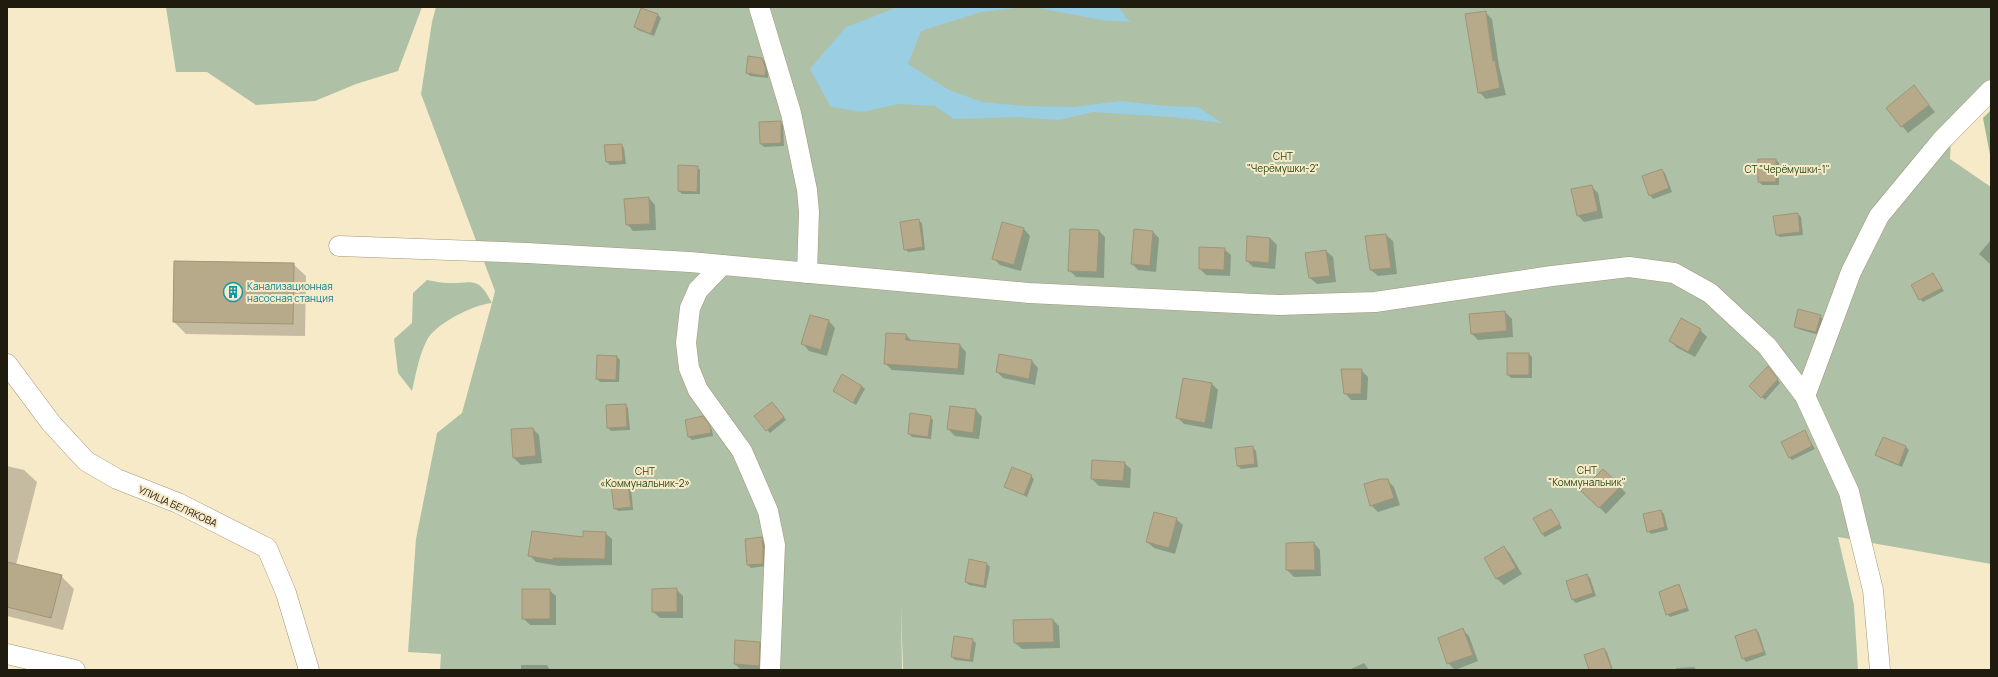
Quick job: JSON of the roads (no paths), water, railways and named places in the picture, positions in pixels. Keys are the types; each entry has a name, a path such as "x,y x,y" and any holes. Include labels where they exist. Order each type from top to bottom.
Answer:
{"street":[{"path":"759,7 791,113 807,190 809,212 807,273"},
{"path":"1805,396 1850,272 1879,216 1941,141 1991,90"},
{"path":"339,246 527,253 722,265 1029,293 1279,305 1375,302 1567,274 1629,268 1674,273 1710,293 1767,346 1805,396 1849,492 1873,590 1880,670"},
{"path":"722,265 698,290 690,308 686,343 689,368 698,390 742,451 768,511 775,545 770,670"},
{"name":"УЛИЦА БЕЛЯКОВА","path":"7,364 51,423 86,461 116,479 178,503 267,548 286,592 309,670"},
{"path":"7,654 75,670"}],"water":[{"path":"898,7 1025,7 981,12 921,31 908,64 949,90 982,102 1024,106 1073,107 1121,101 1164,106 1198,107 1222,123 1172,117 1093,112 1059,120 1018,117 954,119 935,106 898,104 862,112 831,107 810,69 846,27"},
{"path":"1034,7 1118,7 1130,22 1101,20"}],"place":[{"name":"Канализационная насосная станция","path":"233,292"}],"park label":[{"name":"СНТ \"Черёмушки-2\"","path":"1283,162"},
{"name":"СТ \"Черёмушки-1\"","path":"1787,169"},
{"name":"СНТ «Коммунальник-2»","path":"645,476"},
{"name":"СНТ \"Коммунальник\"","path":"1587,476"}]}
